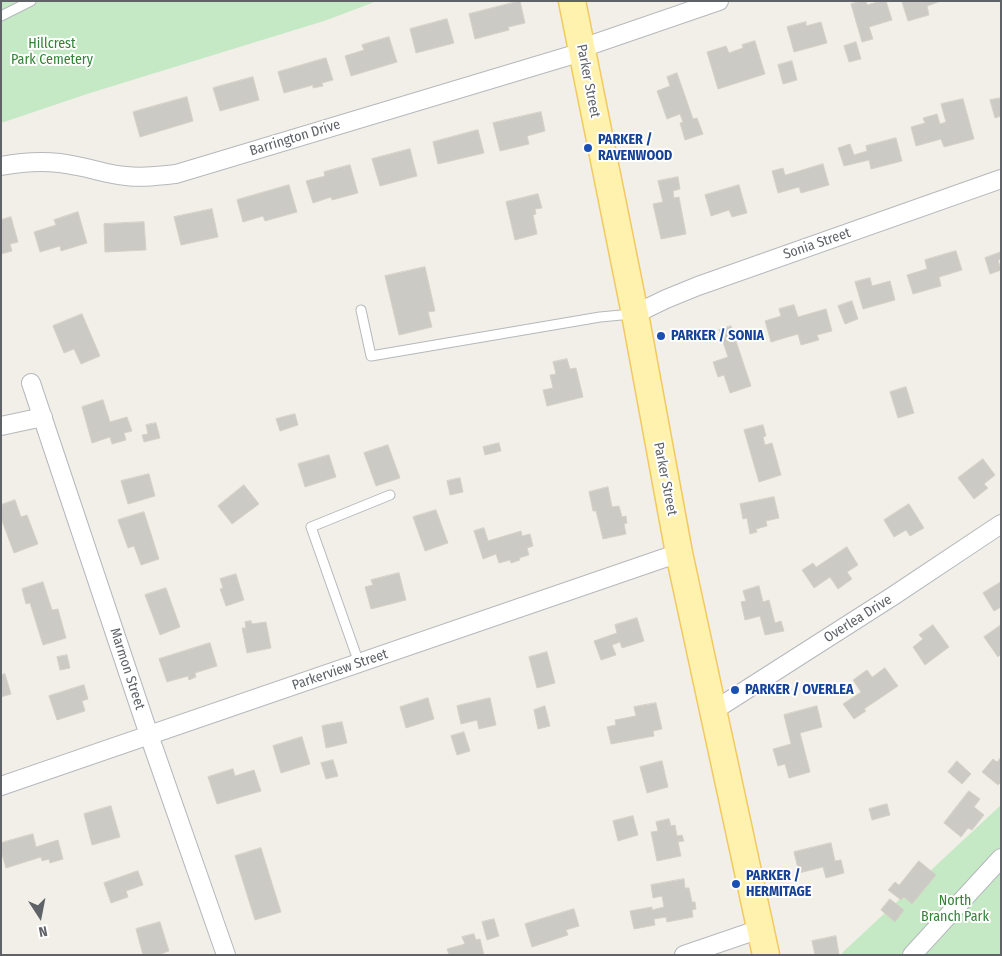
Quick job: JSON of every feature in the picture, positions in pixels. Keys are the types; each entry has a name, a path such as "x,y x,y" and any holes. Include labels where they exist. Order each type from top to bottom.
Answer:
{"main road":[{"name":"Parker Street","path":"572,1 635,314 679,553 766,955"}],"street":[{"name":"Barrington Drive","path":"1,166 18,163 48,162 125,176 142,177 176,174 582,50 719,1"},
{"name":"Sonia Street","path":"635,314 698,286 1001,179"},
{"name":"Marmon Street","path":"31,383 149,735 226,955"},
{"path":"1,426 43,418"},
{"name":"Overlea Drive","path":"713,711 893,596 1001,524"},
{"name":"Parkerview Street","path":"1,786 679,553"},
{"path":"912,955 1001,858"},
{"path":"684,955 760,930"}],"lane":[{"path":"1,16 31,1"},
{"path":"361,310 370,356 600,317 635,314"},
{"path":"359,663 311,527 390,494"}],"green space":[{"name":"Hillcrest Park Cemetery","path":"1,1 377,1 327,20 90,93 1,123"},
{"name":"North Branch Park","path":"1001,805 1001,955 841,955 843,952"}],"building":[{"path":"520,1 525,23 508,27 509,30 475,39 469,14"},
{"path":"866,1 867,5 886,1 892,20 869,27 873,39 862,42 851,4"},
{"path":"941,1 927,6 929,15 908,21 902,2"},
{"path":"447,19 454,43 416,53 410,29"},
{"path":"806,22 806,26 821,22 827,43 794,52 787,27"},
{"path":"389,37 397,62 351,76 345,56 364,50 362,45"},
{"path":"755,41 765,74 718,89 707,52 726,46 729,53 743,48 742,45"},
{"path":"856,42 861,59 849,62 844,46"},
{"path":"326,58 333,80 322,83 323,86 313,88 313,85 284,93 278,72"},
{"path":"792,61 797,80 783,84 778,65"},
{"path":"677,73 693,119 697,118 703,134 685,140 680,123 683,122 680,114 667,119 657,91 670,86 667,77"},
{"path":"253,77 259,100 220,111 213,88"},
{"path":"187,97 193,121 140,137 133,112"},
{"path":"1001,98 1001,116 995,118 990,100"},
{"path":"963,99 974,139 944,147 941,139 916,146 911,127 925,123 923,118 937,114 940,124 946,122 941,104"},
{"path":"541,112 545,131 527,136 529,144 500,151 493,123"},
{"path":"478,130 484,153 438,164 433,142"},
{"path":"896,138 902,161 871,169 869,160 844,166 838,148 850,144 854,155 867,151 866,146"},
{"path":"410,149 417,176 380,186 372,159"},
{"path":"823,164 829,185 801,193 799,187 778,193 772,171 783,168 785,175"},
{"path":"350,165 358,193 332,200 331,197 313,203 306,181 325,176 324,172"},
{"path":"678,177 680,189 673,191 674,198 679,197 686,234 661,239 653,204 663,202 658,181"},
{"path":"289,185 297,212 265,221 263,216 243,222 237,200"},
{"path":"739,185 747,213 732,217 729,210 711,216 705,195"},
{"path":"538,194 542,208 535,209 536,214 533,215 537,234 515,240 506,202"},
{"path":"212,209 218,237 181,245 174,217"},
{"path":"78,212 87,243 61,251 60,246 40,252 34,232 56,225 54,220"},
{"path":"11,217 18,242 10,244 12,251 1,254 1,220"},
{"path":"144,222 146,250 105,252 104,224"},
{"path":"956,251 962,270 939,277 941,286 913,294 907,275 927,269 925,260"},
{"path":"1001,252 1001,259 998,260 1001,270 990,274 985,258"},
{"path":"425,267 435,311 428,312 432,327 399,335 385,276"},
{"path":"870,278 872,286 890,281 895,300 863,309 855,282"},
{"path":"852,301 858,319 845,324 838,306"},
{"path":"794,305 798,317 826,309 832,331 817,335 819,340 801,345 798,334 771,342 765,321 781,316 779,309"},
{"path":"82,314 100,356 81,364 74,349 64,353 53,326"},
{"path":"731,326 751,386 730,393 724,375 718,377 713,362 728,357 719,330"},
{"path":"567,359 570,369 576,368 583,397 547,406 543,390 553,388 550,375 556,374 553,362"},
{"path":"906,387 914,413 898,418 890,392"},
{"path":"103,400 110,422 127,417 132,431 124,433 126,440 112,444 110,437 92,443 82,407"},
{"path":"295,414 298,425 280,431 276,419"},
{"path":"156,423 160,438 144,442 142,435 148,434 146,425"},
{"path":"763,425 766,436 763,437 765,445 772,443 781,475 759,482 744,430"},
{"path":"499,443 501,451 485,455 483,447"},
{"path":"388,445 400,478 376,486 364,453"},
{"path":"329,455 336,477 305,487 298,464"},
{"path":"983,459 995,475 984,484 988,488 974,499 958,478"},
{"path":"149,474 155,496 128,504 121,481"},
{"path":"460,478 463,492 450,495 447,481"},
{"path":"244,485 259,504 232,524 218,506"},
{"path":"608,487 612,507 619,506 622,517 626,516 627,523 624,524 626,534 603,539 596,511 593,511 589,492"},
{"path":"774,497 779,518 766,521 767,526 756,529 757,532 750,534 747,518 743,519 740,504"},
{"path":"15,500 21,517 27,515 38,544 14,553 1,518 1,505"},
{"path":"909,504 924,528 910,536 906,530 894,537 884,520"},
{"path":"436,510 448,543 425,551 413,517"},
{"path":"144,512 159,559 141,565 134,546 128,548 118,520"},
{"path":"484,528 488,541 521,531 522,536 530,534 533,546 527,548 529,555 511,563 510,560 499,563 496,554 483,559 474,531"},
{"path":"847,547 858,565 847,572 852,579 838,589 830,577 814,588 802,570 813,563 816,567"},
{"path":"399,573 406,600 371,609 365,587 373,585 371,580"},
{"path":"236,574 244,600 226,606 220,589 223,588 220,579"},
{"path":"43,582 52,610 58,609 66,638 43,645 30,603 26,604 22,589"},
{"path":"1001,582 1001,607 994,611 983,593"},
{"path":"759,586 763,602 769,600 775,623 781,621 784,631 765,635 760,616 745,620 741,602 746,601 743,591"},
{"path":"166,588 180,627 160,635 145,595"},
{"path":"637,618 644,641 622,648 620,642 612,645 616,655 601,660 594,641 617,633 615,625"},
{"path":"251,621 252,624 266,622 271,648 247,653 242,628 246,628 245,622"},
{"path":"933,625 949,647 925,665 913,647 923,639 919,635"},
{"path":"1001,625 1001,654 998,657 984,637"},
{"path":"210,643 217,666 195,673 196,677 189,680 188,676 167,682 159,659"},
{"path":"547,652 555,683 537,688 529,657"},
{"path":"67,655 70,668 60,670 57,657"},
{"path":"885,668 898,686 864,709 866,711 854,719 843,704 861,692 853,680 867,670 872,677"},
{"path":"5,674 11,694 1,697 1,675"},
{"path":"84,685 88,699 82,701 85,711 57,720 49,696"},
{"path":"428,698 434,719 406,728 400,707"},
{"path":"490,698 496,725 479,729 477,720 461,724 457,706"},
{"path":"656,703 662,729 653,731 654,736 611,744 607,727 616,725 615,720 636,716 634,707"},
{"path":"545,706 550,726 538,729 534,710"},
{"path":"817,706 822,727 800,733 810,772 789,778 785,764 778,766 773,749 791,744 784,715"},
{"path":"342,722 347,743 326,748 322,726"},
{"path":"464,732 470,751 457,755 451,736"},
{"path":"302,737 310,764 281,773 273,746"},
{"path":"1001,757 1001,782 998,785 982,772 993,759 997,762"},
{"path":"333,760 338,776 326,779 321,763"},
{"path":"662,761 668,787 647,793 640,767"},
{"path":"957,761 971,774 962,784 948,772"},
{"path":"233,769 235,776 254,770 261,791 217,804 208,777"},
{"path":"969,791 980,799 974,807 984,815 972,830 968,828 961,837 944,823"},
{"path":"887,804 890,815 872,820 869,809"},
{"path":"111,806 120,837 92,845 84,814"},
{"path":"633,816 638,835 618,841 613,821"},
{"path":"669,819 671,826 675,825 677,836 682,835 684,841 678,842 681,856 657,861 651,832 658,831 656,822"},
{"path":"33,834 36,847 58,840 63,859 50,863 49,859 42,861 41,857 6,868 1,851 1,843"},
{"path":"831,843 835,861 841,860 844,873 826,878 823,867 799,873 794,852"},
{"path":"261,848 281,912 255,920 235,856"},
{"path":"919,861 936,875 912,904 904,897 901,900 888,890 895,882 899,885"},
{"path":"138,871 143,885 126,891 128,897 111,903 104,883"},
{"path":"684,879 685,888 689,888 692,902 695,902 696,909 692,910 693,917 667,922 666,917 654,919 655,925 634,929 630,911 652,907 652,910 664,907 662,896 653,898 651,885"},
{"path":"890,899 904,910 895,922 881,910"},
{"path":"574,909 579,926 566,930 568,935 532,947 525,924"},
{"path":"494,919 499,936 487,940 482,922"},
{"path":"160,922 169,951 158,955 143,955 136,929"},
{"path":"474,934 476,940 480,939 484,955 449,955 447,949 465,944 462,937"},
{"path":"836,936 839,955 815,955 812,941"}],"place":[{"name":"PARKER / RAVENWOOD","path":"588,148"},
{"name":"PARKER / SONIA","path":"661,336"},
{"name":"PARKER / OVERLEA","path":"735,690"},
{"name":"PARKER / HERMITAGE","path":"736,884"}]}
